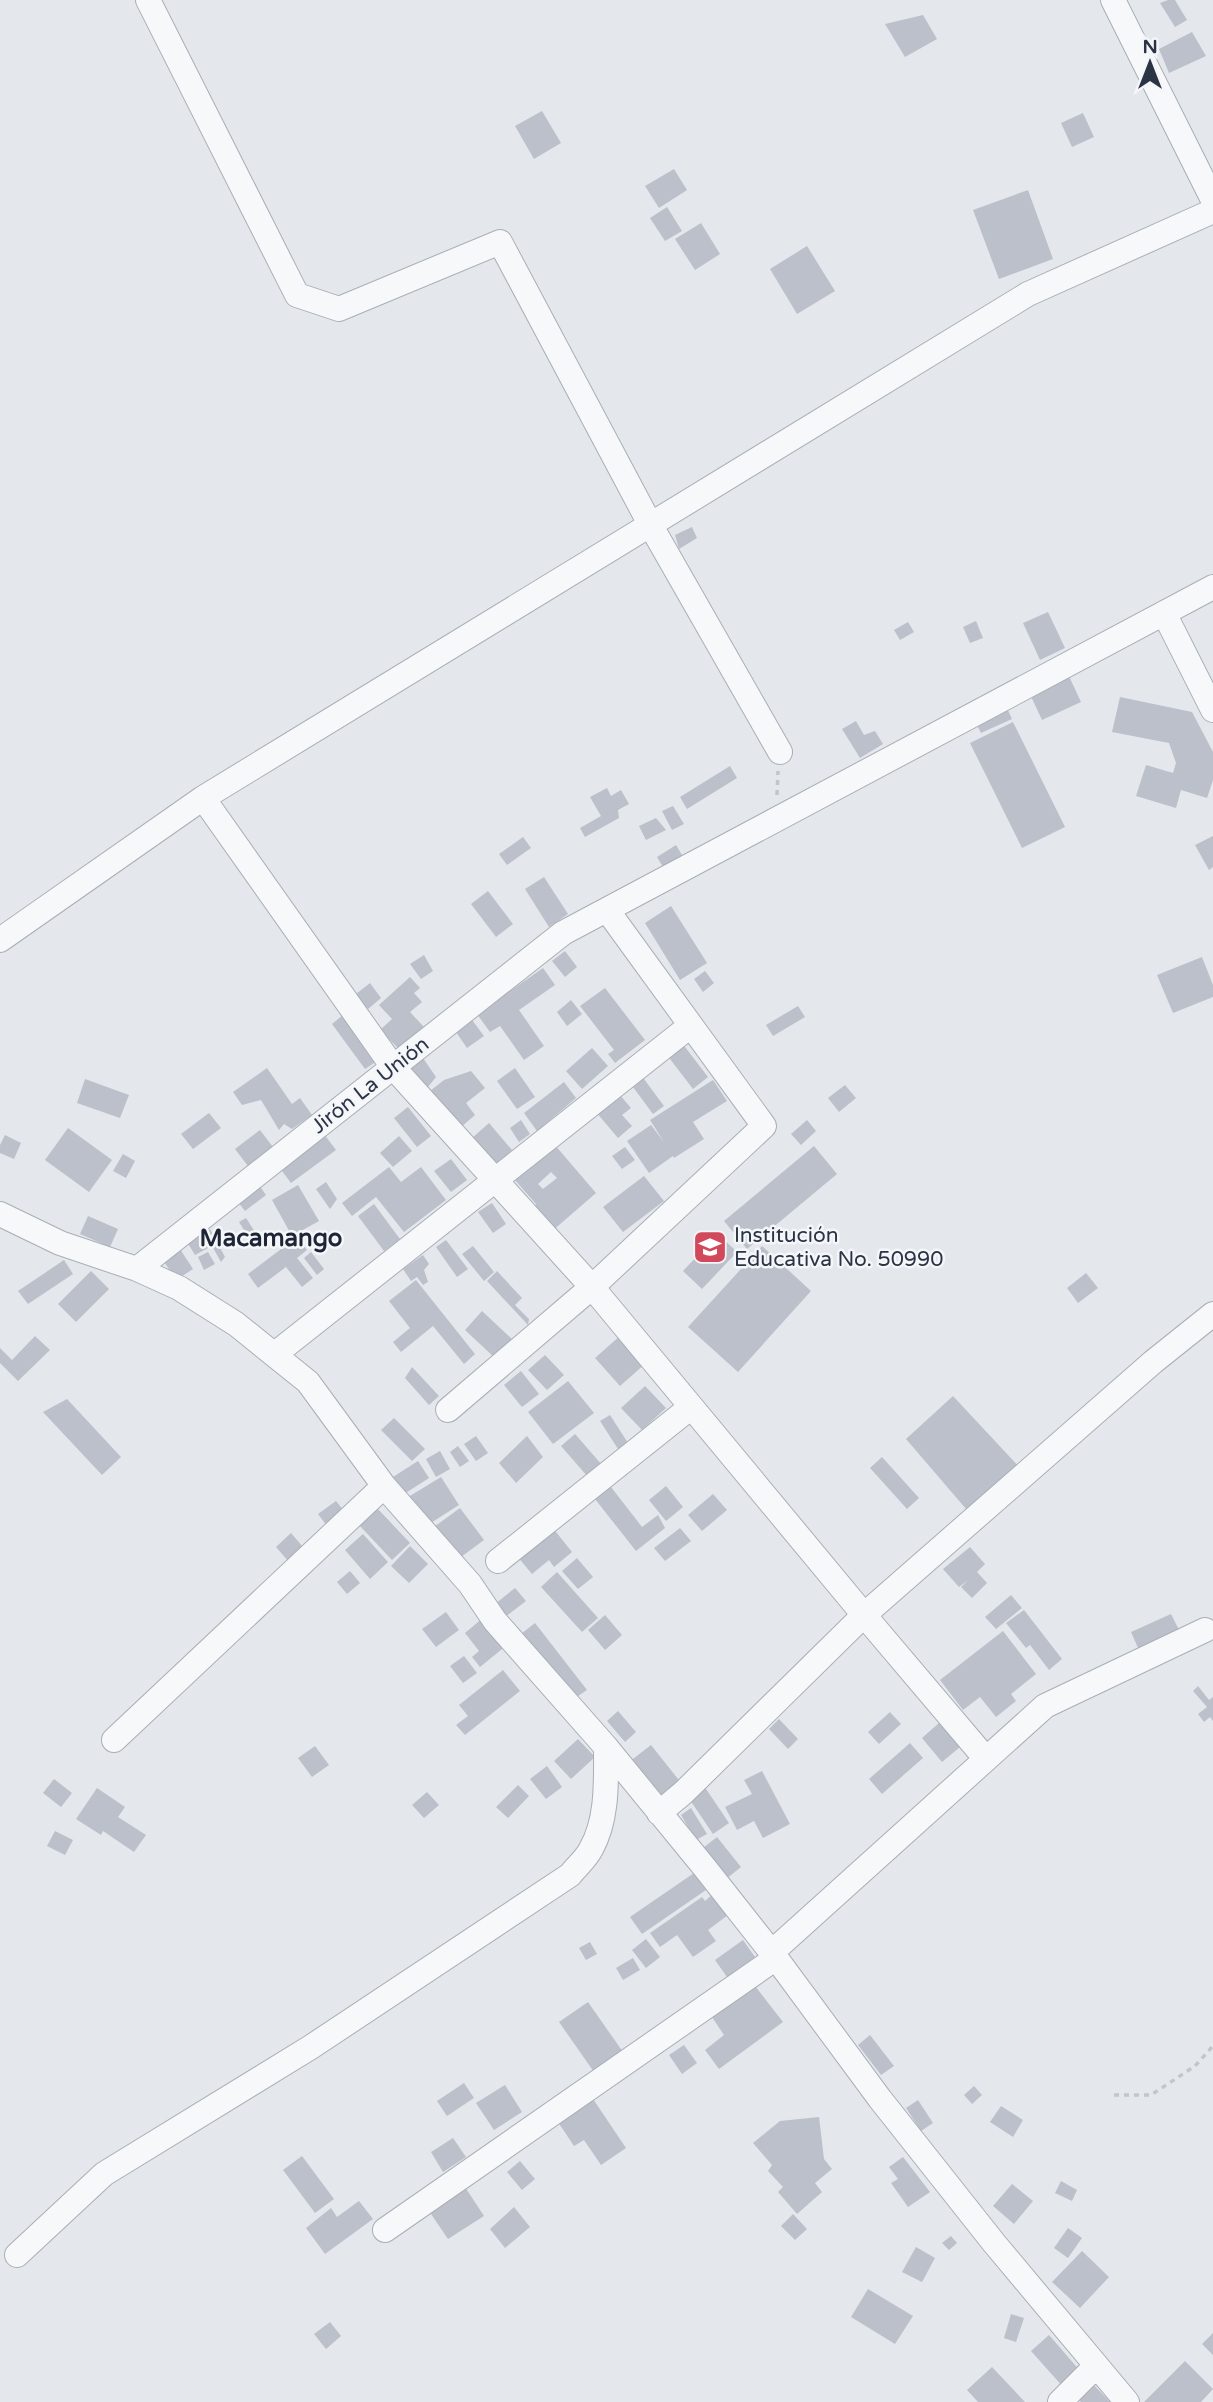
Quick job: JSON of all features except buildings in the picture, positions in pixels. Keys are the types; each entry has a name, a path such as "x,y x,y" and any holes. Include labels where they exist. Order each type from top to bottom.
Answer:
{"street":[{"path":"148,0 297,295 339,309 500,242 651,526 780,752"},
{"path":"1113,0 1213,200"},
{"path":"0,940 203,798 1028,294 1213,211"},
{"name":"Jirón La Unión","path":"137,1269 563,933 1213,587"},
{"path":"1164,613 1213,710"},
{"path":"203,798 393,1067 592,1286 986,1759"},
{"path":"448,1410 592,1286 764,1126 607,910"},
{"path":"275,1354 690,1026"},
{"path":"3,1220 179,1287 236,1324 308,1382 384,1486 470,1584 495,1621 606,1747 705,1868 994,2244 1127,2402"},
{"path":"659,1813 693,1784 864,1615 1153,1362 1213,1314"},
{"path":"498,1561 691,1407"},
{"path":"114,1740 384,1486"},
{"path":"385,2230 773,1956 1045,1706 1205,1630"},
{"path":"17,2255 104,2174 312,2047 570,1875 590,1850 602,1820 606,1786 606,1747"},
{"path":"1060,2402 1096,2366"}],"path":[{"path":"775,820 780,752"},
{"path":"1114,2095 1151,2095 1195,2066 1213,2046"}],"place":[{"name":"Institución Educativa No. 50990","path":"710,1247"}],"district":[{"name":"Macamango","path":"271,1238"}]}
